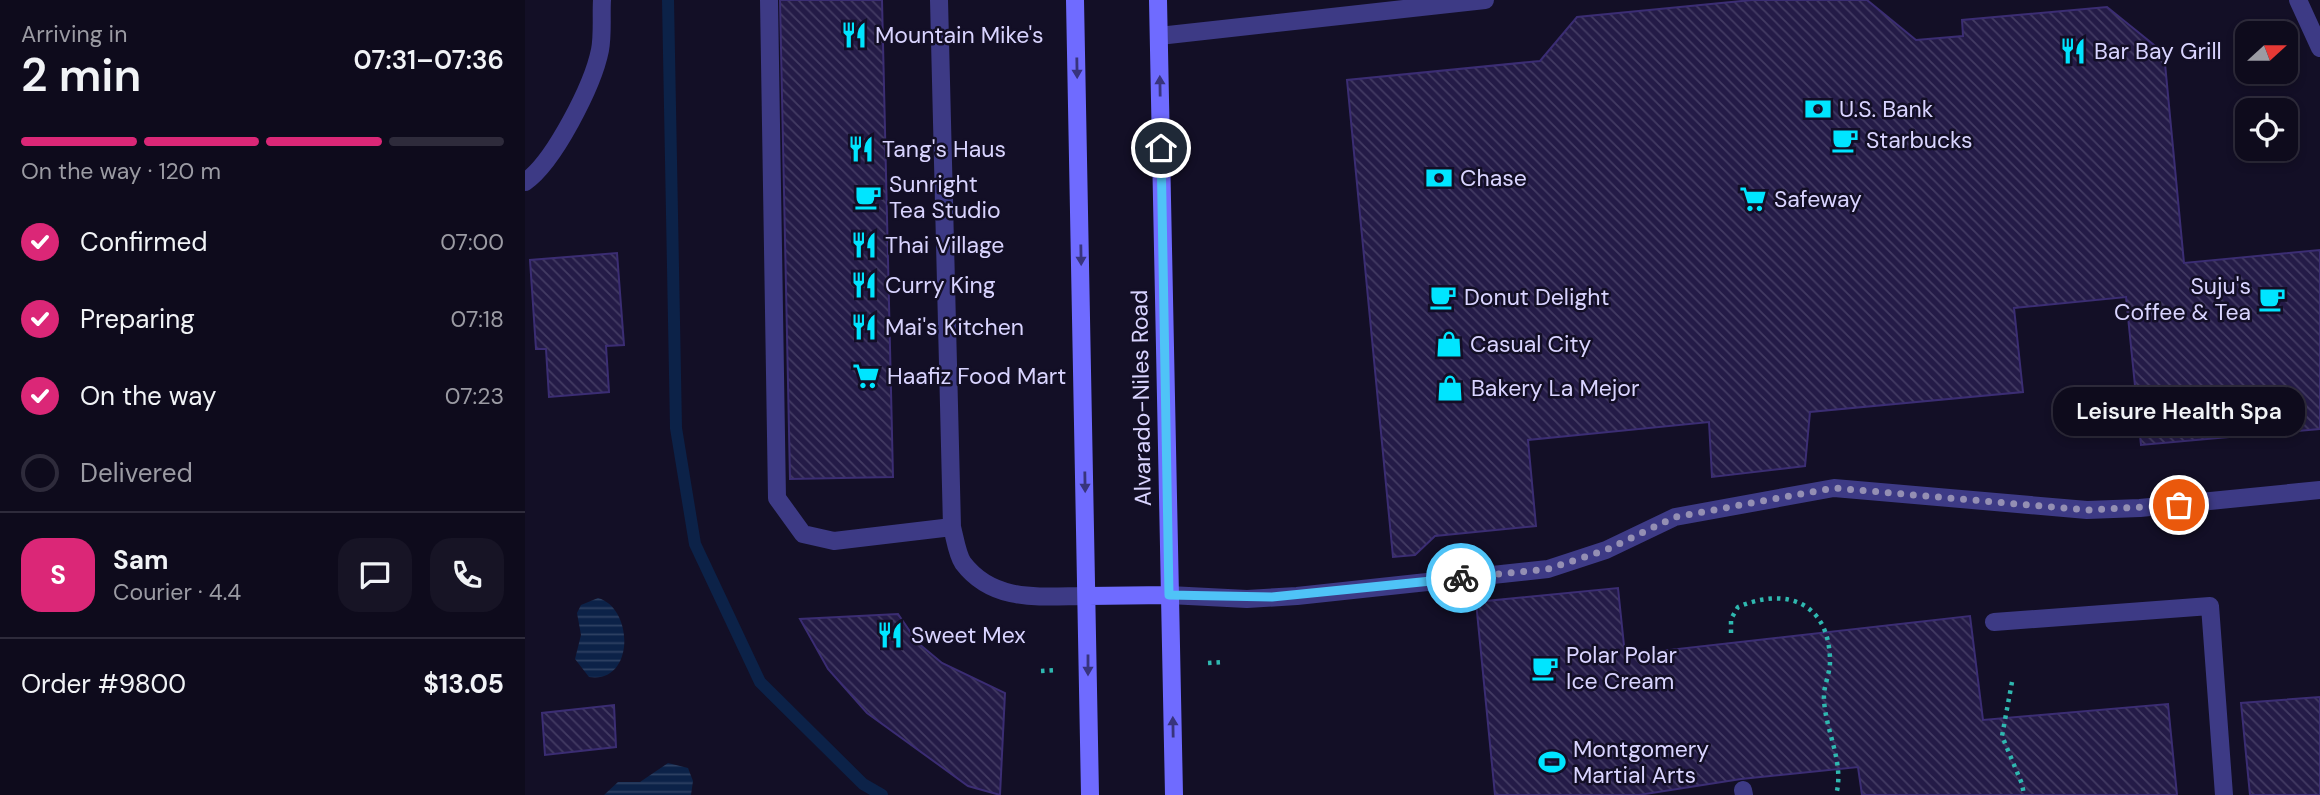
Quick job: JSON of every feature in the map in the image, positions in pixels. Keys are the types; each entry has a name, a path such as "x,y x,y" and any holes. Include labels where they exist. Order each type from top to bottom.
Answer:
{"main road":[{"path":"1075,0 1090,795"},
{"name":"Alvarado-Niles Road","path":"1158,0 1174,795"},
{"path":"1088,596 1169,595"}],"lane":[{"path":"525,182 539,172 574,117 600,50 602,0"},
{"path":"769,0 777,498 803,534 834,541 952,527"},
{"path":"939,0 952,527 962,561 985,584 1014,597 1088,596"},
{"path":"1159,36 1485,0"},
{"path":"2298,0 2320,48"},
{"path":"1169,595 1247,599 1297,596 1548,569 1606,550 1675,517 1834,488 2087,510 2140,508 2320,490"},
{"path":"1994,622 2210,606 2224,795"}],"path":[{"path":"1731,633 1731,619 1738,607 1768,597 1798,601 1816,615 1829,648 1830,665 1824,699 1835,749 1836,795"},
{"path":"1208,663 1222,662"},
{"path":"1041,671 1057,670"},
{"path":"2012,682 2002,736 2024,795"}],"water":[{"path":"598,598 610,605 618,616 623,629 624,644 622,658 615,669 604,676 589,677 575,659 581,635 577,613 581,605"},
{"path":"668,763 688,768 693,781 691,795 604,795 618,782 640,782"}],"building":[{"path":"780,0 882,0 893,477 790,479"},
{"path":"1752,0 1867,0 1916,40 1963,36 1962,20 2107,7 2164,53 2184,263 2320,250 2320,429 2141,445 2126,297 2014,308 2023,392 1810,412 1805,466 1712,477 1709,422 1528,440 1536,526 1435,536 1415,555 1393,557 1347,80 1540,61 1577,17"},
{"path":"617,253 624,345 606,346 609,392 549,397 546,349 536,349 530,260"},
{"path":"1618,588 1625,655 1970,616 1983,720 2168,704 2177,795 1862,795 1858,767 1741,779 1639,795 1495,795 1476,602"},
{"path":"898,614 918,643 942,663 1005,693 1000,795 968,786 867,713 828,669 800,619"},
{"path":"2320,697 2320,795 2250,795 2241,703"},
{"path":"614,705 616,747 545,755 542,713"}],"waterway":[{"path":"668,0 676,428 695,544 760,682 863,784 882,795"}],"way so far":[{"path":"1461,578 1548,569 1606,550 1675,517 1834,488 2087,510 2179,505"}],"place":[{"name":"Mountain Mike's","path":"854,35"},
{"name":"Bar Bay Grill","path":"2073,51"},
{"name":"U.S. Bank","path":"1818,109"},
{"name":"Starbucks","path":"1845,140"},
{"name":"Tang's Haus","path":"861,149"},
{"name":"Chase","path":"1439,178"},
{"name":"Sunright Tea Studio","path":"868,197"},
{"name":"Safeway","path":"1753,199"},
{"name":"Thai Village","path":"864,245"},
{"name":"Curry King","path":"864,285"},
{"name":"Donut Delight","path":"1443,297"},
{"name":"Suju's Coffee & Tea","path":"2272,299"},
{"name":"Mai's Kitchen","path":"864,327"},
{"name":"Casual City","path":"1449,344"},
{"name":"Haafiz Food Mart","path":"866,376"},
{"name":"Bakery La Mejor","path":"1450,388"},
{"name":"Leisure Health Spa","path":"2179,505"},
{"name":"Sweet Mex","path":"890,635"},
{"name":"Polar Polar Ice Cream","path":"1545,668"},
{"name":"Montgomery Martial Arts","path":"1552,762"}],"route":[{"path":"1161,148 1169,595 1247,599 1461,578"}]}
